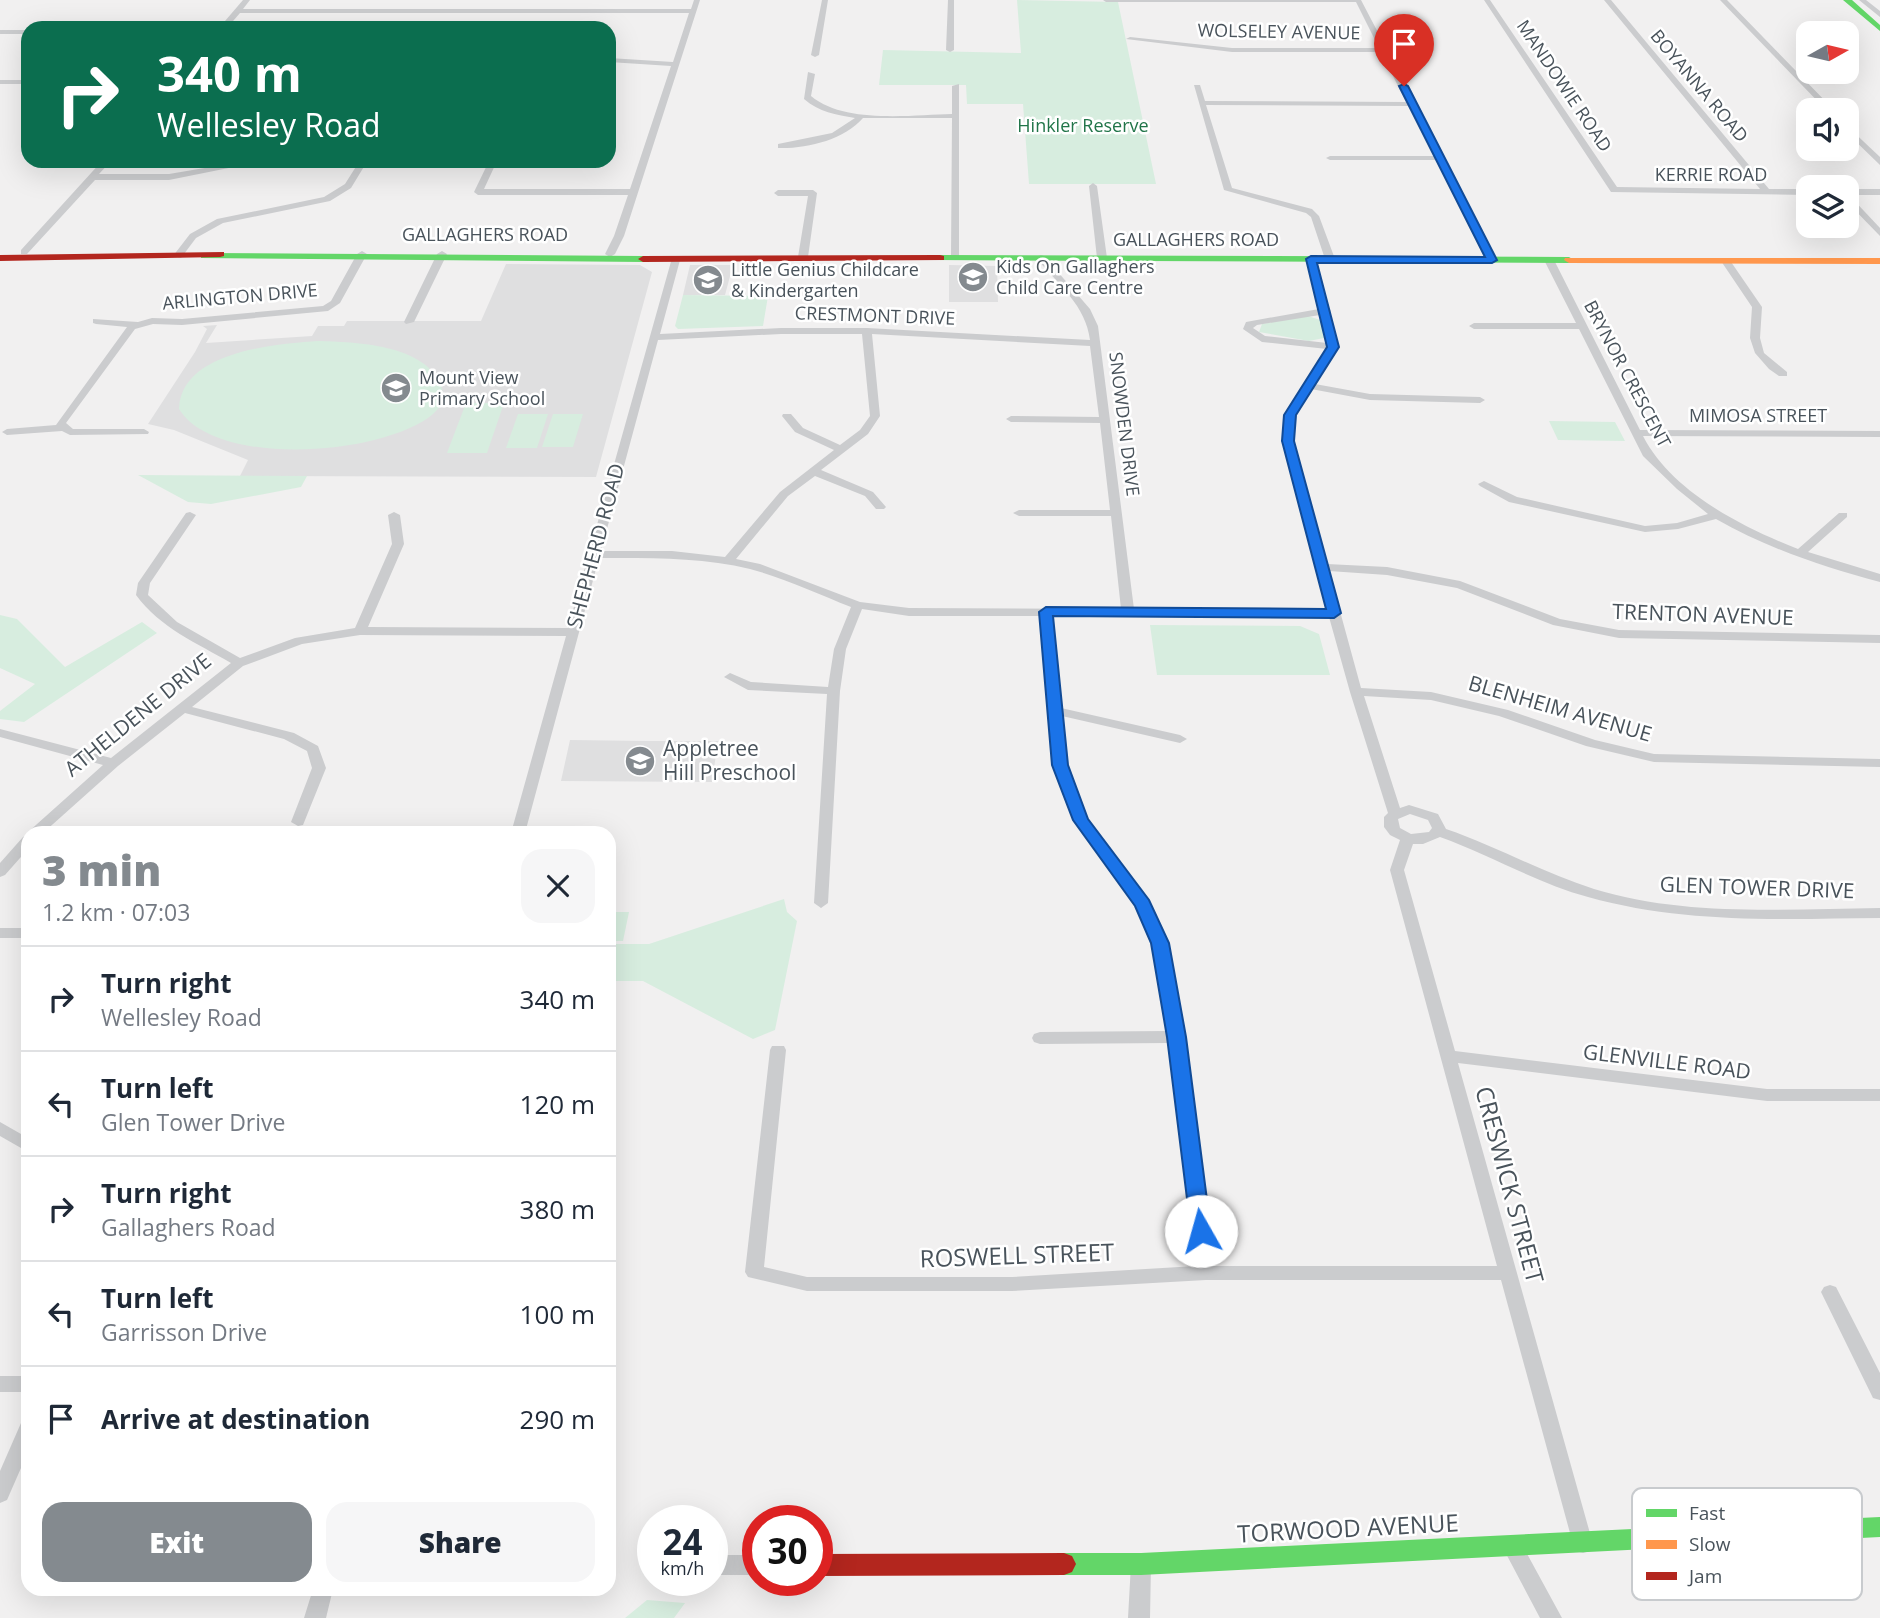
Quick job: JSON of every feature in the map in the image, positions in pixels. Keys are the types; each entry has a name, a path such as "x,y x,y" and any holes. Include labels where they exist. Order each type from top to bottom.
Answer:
{"street":[{"path":"229,21 247,0"},
{"path":"566,12 572,0"},
{"path":"614,254 697,0"},
{"path":"815,55 825,0"},
{"path":"950,50 951,0"},
{"path":"1106,0 1358,0 1492,260"},
{"name":"MANDOWIE ROAD","path":"1487,0 1614,190"},
{"name":"BOYANNA ROAD","path":"1608,0 1766,191"},
{"path":"1723,0 1818,98"},
{"path":"1847,0 1880,29"},
{"path":"1862,0 1880,15"},
{"path":"238,11 693,11"},
{"path":"0,32 21,32"},
{"name":"WOLSELEY AVENUE","path":"1130,39 1231,50 1385,50"},
{"path":"616,60 676,64"},
{"path":"811,74 807,97 813,106 831,112 861,116 956,116"},
{"path":"0,82 21,82"},
{"path":"956,86 956,258"},
{"path":"1197,87 1228,190 1309,211 1315,216 1331,259"},
{"path":"1202,103 1412,104"},
{"path":"780,146 822,139 853,127 861,116"},
{"path":"1859,140 1880,162"},
{"path":"1331,158 1440,158"},
{"path":"10,256 43,235 101,168"},
{"path":"93,177 169,177 220,168"},
{"path":"161,256 220,221 327,199 341,192 359,168"},
{"path":"490,168 478,192 633,192"},
{"path":"1093,186 1102,258"},
{"name":"KERRIE ROAD","path":"1614,190 1796,192"},
{"path":"1859,193 1880,192"},
{"path":"778,193 813,193 803,257"},
{"path":"1859,209 1880,233"},
{"name":"GALLAGHERS ROAD","path":"441,256 614,254 676,257"},
{"name":"GALLAGHERS ROAD","path":"10,256 1880,262"},
{"name":"ARLINGTON DRIVE","path":"62,428 60,424 132,327 152,321 182,322 325,309 335,303 361,256"},
{"path":"409,321 441,256"},
{"name":"SHEPHERD ROAD","path":"521,826 676,257"},
{"name":"SNOWDEN DRIVE","path":"1041,258 1087,311 1096,343 1128,612"},
{"path":"1311,259 1333,347 1311,386 1290,415 1288,441 1356,692 1395,813"},
{"name":"BRYNOR CRESCENT","path":"1549,260 1647,454 1717,515 1802,551 1880,578"},
{"path":"1726,261 1757,307 1753,340 1764,363 1783,374"},
{"path":"1326,312 1257,322 1248,324 1248,329 1262,339 1333,347"},
{"name":"ARLINGTON DRIVE","path":"96,321 138,325"},
{"path":"1474,326 1581,326"},
{"name":"CRESTMONT DRIVE","path":"653,337 780,331 867,331 1096,343"},
{"path":"728,561 784,494 864,432 875,416 867,331"},
{"path":"1311,386 1370,397 1480,400"},
{"path":"787,416 799,430 840,449"},
{"path":"1011,419 1105,419"},
{"path":"7,432 62,428 70,432 144,432"},
{"name":"MIMOSA STREET","path":"1637,433 1880,435"},
{"path":"813,471 869,494 880,506"},
{"path":"1484,484 1513,500 1645,529 1678,526 1717,515"},
{"path":"1019,513 1117,513"},
{"path":"190,514 144,583 142,596 149,607 239,663"},
{"path":"360,631 398,544 394,515"},
{"path":"1802,551 1843,515"},
{"path":"594,554 672,555 728,561 756,567 859,604 909,612 1334,613"},
{"name":"TRENTON AVENUE","path":"1323,567 1387,571 1460,585 1557,622 1619,634 1880,639"},
{"path":"821,902 834,691 841,649 859,604"},
{"path":"1046,612 1060,765 1081,820 1143,904 1160,943 1177,1037 1206,1273"},
{"name":"ATHELDENE DRIVE","path":"42,826 113,763 239,663 299,641 360,631 573,632"},
{"path":"730,677 748,686 834,691"},
{"name":"BLENHEIM AVENUE","path":"1356,692 1431,696 1503,713 1591,743 1654,758 1880,762"},
{"path":"182,708 289,736 313,749 319,768 298,822"},
{"path":"1056,711 1180,739"},
{"path":"0,733 113,763"},
{"path":"1409,809 1427,813 1437,822 1438,831 1429,838 1408,838 1391,827 1391,817 1395,813 1409,809"},
{"name":"GLEN TOWER DRIVE","path":"1438,831 1482,845 1531,873 1661,908 1727,913 1880,913"},
{"name":"CRESWICK STREET","path":"1408,838 1397,870 1506,1273 1583,1544"},
{"path":"0,872 21,847"},
{"path":"0,933 21,933"},
{"path":"1040,1038 1177,1037"},
{"name":"ROSWELL STREET","path":"778,1050 754,1272 807,1284 1012,1284 1206,1273 1506,1273"},
{"name":"GLENVILLE ROAD","path":"1449,1056 1767,1095 1880,1095"},
{"path":"0,1128 21,1142"},
{"path":"1830,1292 1880,1392"},
{"path":"0,1384 21,1384"},
{"path":"0,1494 21,1445"},
{"name":"TORWOOD AVENUE","path":"1862,1528 1880,1527"},
{"name":"TORWOOD AVENUE","path":"833,1565 1141,1564 1632,1541"},
{"path":"1513,1548 1551,1618"},
{"path":"1139,1618 1141,1564"},
{"path":"315,1618 321,1596"}],"shaded area":[{"name":"Mount View Primary School","path":"506,264 640,265 652,272 596,477 240,476 248,460 174,430 148,424 195,352 207,329 203,326 217,325 206,343 312,336 318,326 344,326 347,321 481,321"},
{"name":"Little Genius Childcare & Kindergarten","path":"690,265 733,265 725,295 683,295"},
{"name":"Kids On Gallaghers Child Care Centre","path":"949,265 997,266 998,302 949,302"},
{"name":"Appletree Hill Preschool","path":"570,740 718,741 712,782 561,781"}],"green space":[{"name":"Hinkler Reserve","path":"1017,0 1118,2 1156,184 1029,184 1023,104 967,104 966,85 879,85 883,50 1021,53"},
{"path":"683,295 768,296 763,326 678,329 675,326"},
{"path":"1308,316 1323,321 1324,338 1309,341 1259,332 1262,324"},
{"path":"318,341 387,348 421,361 433,372 441,386 441,405 433,414 410,428 378,439 341,446 302,449 263,448 228,441 199,428 179,409 184,390 196,374 213,363 233,354 256,349"},
{"path":"466,403 504,403 487,453 447,453"},
{"path":"518,414 548,414 537,448 506,448"},
{"path":"553,414 583,414 573,447 542,447"},
{"path":"1549,421 1615,422 1625,441 1558,440"},
{"path":"138,475 307,476 301,487 211,504 188,502"},
{"path":"0,615 17,619 65,667 142,622 157,633 24,722 0,719 0,711 35,684 0,668"},
{"path":"1150,625 1300,626 1319,634 1330,675 1157,675"},
{"path":"784,899 787,912 797,921 775,1030 753,1039 643,981 616,981 616,944 649,944"},
{"path":"616,912 629,912 623,941 616,941"},
{"path":"647,1600 685,1603 674,1618 625,1618"}],"traffic: fast":[{"path":"1847,0 1880,29"},
{"path":"205,256 643,259"},
{"path":"940,258 1569,260"},
{"path":"1862,1528 1880,1527"},
{"path":"1064,1564 1141,1564 1632,1539"}],"traffic: slow":[{"path":"1569,260 1880,261"}],"traffic: jam":[{"path":"0,258 220,254"},
{"path":"643,259 940,258"},
{"path":"833,1565 1064,1564"}],"place":[{"name":"Kids On Gallaghers Child Care Centre","path":"973,277"},
{"name":"Little Genius Childcare & Kindergarten","path":"708,280"},
{"name":"Mount View Primary School","path":"396,388"},
{"name":"Appletree Hill Preschool","path":"640,761"}],"route":[{"path":"1201,1231 1177,1037 1160,943 1143,904 1081,820 1060,765 1046,612 1334,613 1288,441 1290,415 1311,386 1333,347 1311,259 1492,260 1404,86"}]}
